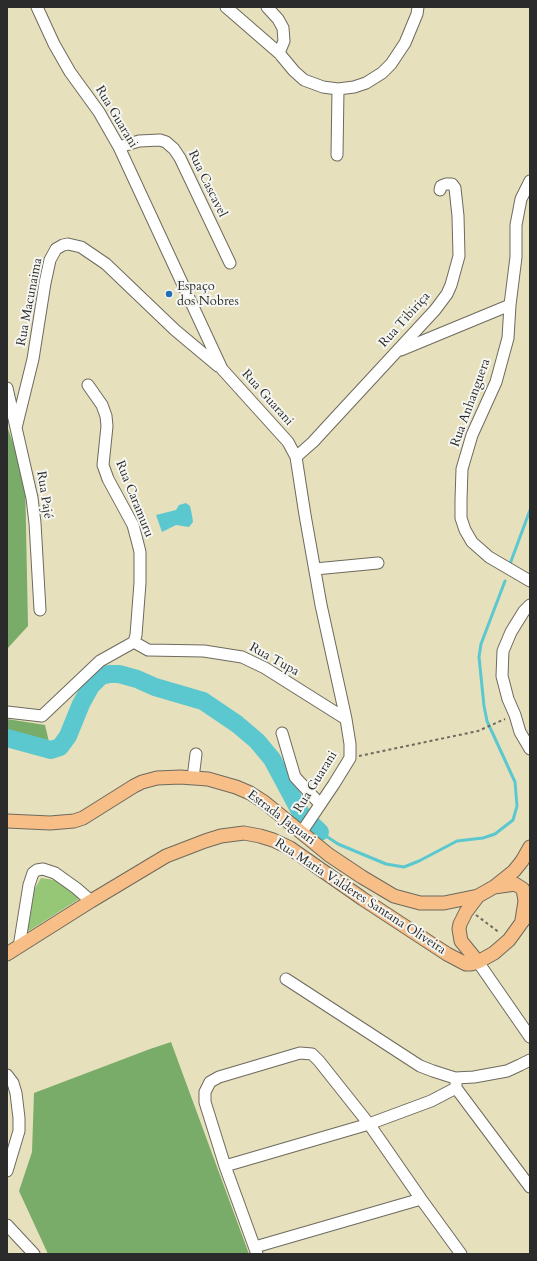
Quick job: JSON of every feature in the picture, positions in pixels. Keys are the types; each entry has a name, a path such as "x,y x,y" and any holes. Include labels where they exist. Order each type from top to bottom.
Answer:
{"main road":[{"name":"Estrada Jaguari","path":"7,821 50,823 74,821 83,818 142,782 157,778 180,777 208,779 236,787 250,793 303,829 329,855 350,870 394,896 420,903 440,903 478,896 494,887 518,866 530,847"},
{"name":"Rua Maria Valderes Santana Oliveira","path":"7,954 166,856 221,836 244,833 260,836 284,846 456,959 466,964 478,962"},
{"path":"341,884 350,870"},
{"path":"494,887 515,884 522,889 525,901 522,924"},
{"path":"478,896 468,908 460,924 460,935 465,946 478,962 494,953 509,940 530,911"}],"street":[{"name":"Rua Guarani","path":"37,7 54,44 70,72 99,112 120,147 222,369 288,442 296,457 315,569 350,744 350,758 303,829"},
{"path":"226,7 279,53 294,71 304,80 323,87 338,89 354,87 366,83 382,74 405,44 417,14 418,7"},
{"path":"267,7 278,19 283,28 284,41 279,53"},
{"path":"337,155 338,89"},
{"name":"Rua Cascavel","path":"120,147 139,141 160,140 166,142 174,149 180,158 230,263"},
{"name":"Rua Anhanguera","path":"530,181 521,199 516,225 516,257 510,305 508,338 496,382 472,435 462,469 461,500 461,518 465,530 472,542 489,557 530,581"},
{"name":"Rua Tibiriça","path":"296,457 313,442 447,294 460,256 456,192 452,184 441,186 440,190"},
{"name":"Rua Macunaima","path":"16,428 33,359 45,282 50,260 56,249 63,245 68,244 81,247 106,264 176,330 222,369"},
{"path":"396,352 510,305"},
{"name":"Rua Caramuru","path":"88,385 102,405 106,416 107,426 103,465 108,479 133,525 138,546 140,583 136,635 134,642"},
{"name":"Rua Pajé","path":"7,388 32,498 35,523 40,610"},
{"path":"315,569 378,563"},
{"path":"530,605 524,611 511,632 503,651 502,676 508,699 520,732 530,749"},
{"path":"7,712 42,716 100,661 134,642"},
{"name":"Rua Tupa","path":"134,642 148,650 204,651 242,657 265,668 346,719"},
{"path":"282,733 295,777 320,804"},
{"path":"193,778 196,754"},
{"path":"19,947 29,885 33,873 37,870 43,869 55,873 91,901"},
{"path":"478,962 530,1037"},
{"path":"286,979 420,1066 456,1083 530,1187"},
{"path":"420,1199 256,1251 225,1166 205,1102 205,1092 207,1087 210,1082 219,1077 291,1055 300,1053 312,1054 368,1124 420,1199 461,1254"},
{"path":"225,1166 368,1124 431,1101 456,1083 507,1071 530,1060"},
{"path":"7,1075 13,1083 16,1093 19,1118 19,1131 7,1171"},
{"path":"7,1225 34,1254"}],"path":[{"path":"350,758 478,731 497,722"},
{"path":"468,908 509,940"}],"green space":[{"path":"7,426 25,477 28,626 7,649"},
{"path":"7,719 45,725 49,742 37,744 7,740"},
{"path":"41,878 54,880 67,886 79,899 27,932 34,890"},
{"path":"171,1042 249,1254 48,1254 19,1191 32,1152 34,1093"}],"water":[{"path":"186,503 190,506 193,522 189,527 176,525 162,532 156,515 176,510 179,505"}],"waterway":[{"path":"510,564 530,510"},
{"path":"320,832 338,844 386,864 404,867 419,861 457,841 483,838 495,834 513,820 517,806 515,782 487,721 479,657 481,644 505,581"},
{"path":"7,738 51,750 60,747 68,736 81,704 91,686 101,676 119,674 137,679 155,687 203,701 237,724 257,741 272,759 302,815 320,832"}],"place":[{"name":"Espaço dos Nobres","path":"169,294"}]}
